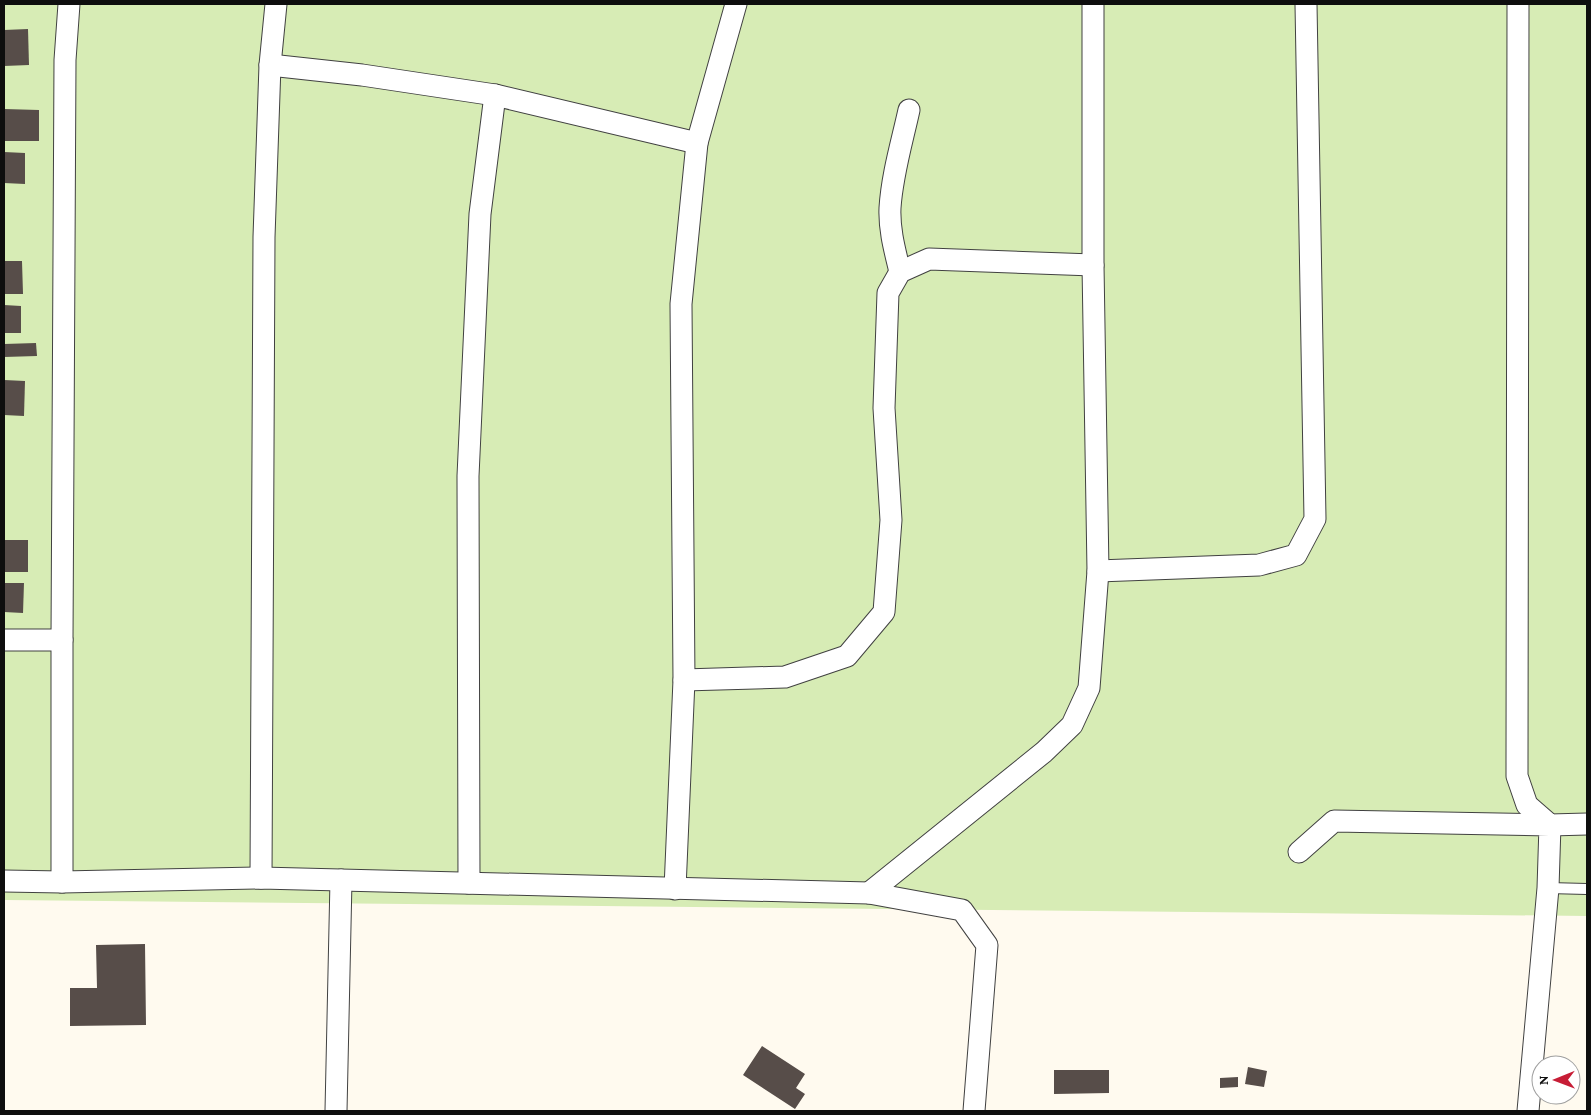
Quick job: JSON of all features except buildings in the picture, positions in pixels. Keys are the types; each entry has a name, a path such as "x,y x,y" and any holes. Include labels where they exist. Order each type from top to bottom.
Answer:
{"street":[{"path":"62,882 64,60 69,4"},
{"path":"260,878 264,238 270,65 276,4"},
{"path":"676,889 684,680 681,304 697,143 736,4"},
{"path":"869,893 1044,752 1072,725 1089,688 1098,572 1093,265 1093,4"},
{"path":"1098,572 1259,565 1296,555 1315,519 1306,4"},
{"path":"1518,4 1518,776 1527,805 1550,825"},
{"path":"270,65 362,75 495,95 697,143"},
{"path":"469,884 468,476 480,214 495,95"},
{"path":"900,272 893,240 890,210 909,110"},
{"path":"684,680 784,677 847,656 884,612 891,520 884,408 888,293 900,272 929,259 1093,265"},
{"path":"4,640 62,640"},
{"path":"1299,852 1334,821 1587,824"},
{"path":"1528,1111 1548,888 1550,825"},
{"path":"4,881 62,882 260,878 869,893 962,910 987,945 974,1111"},
{"path":"336,1111 341,880"}],"lane":[{"path":"1548,888 1587,889"}],"green space":[{"path":"4,4 1587,4 1587,916 4,900"}]}
